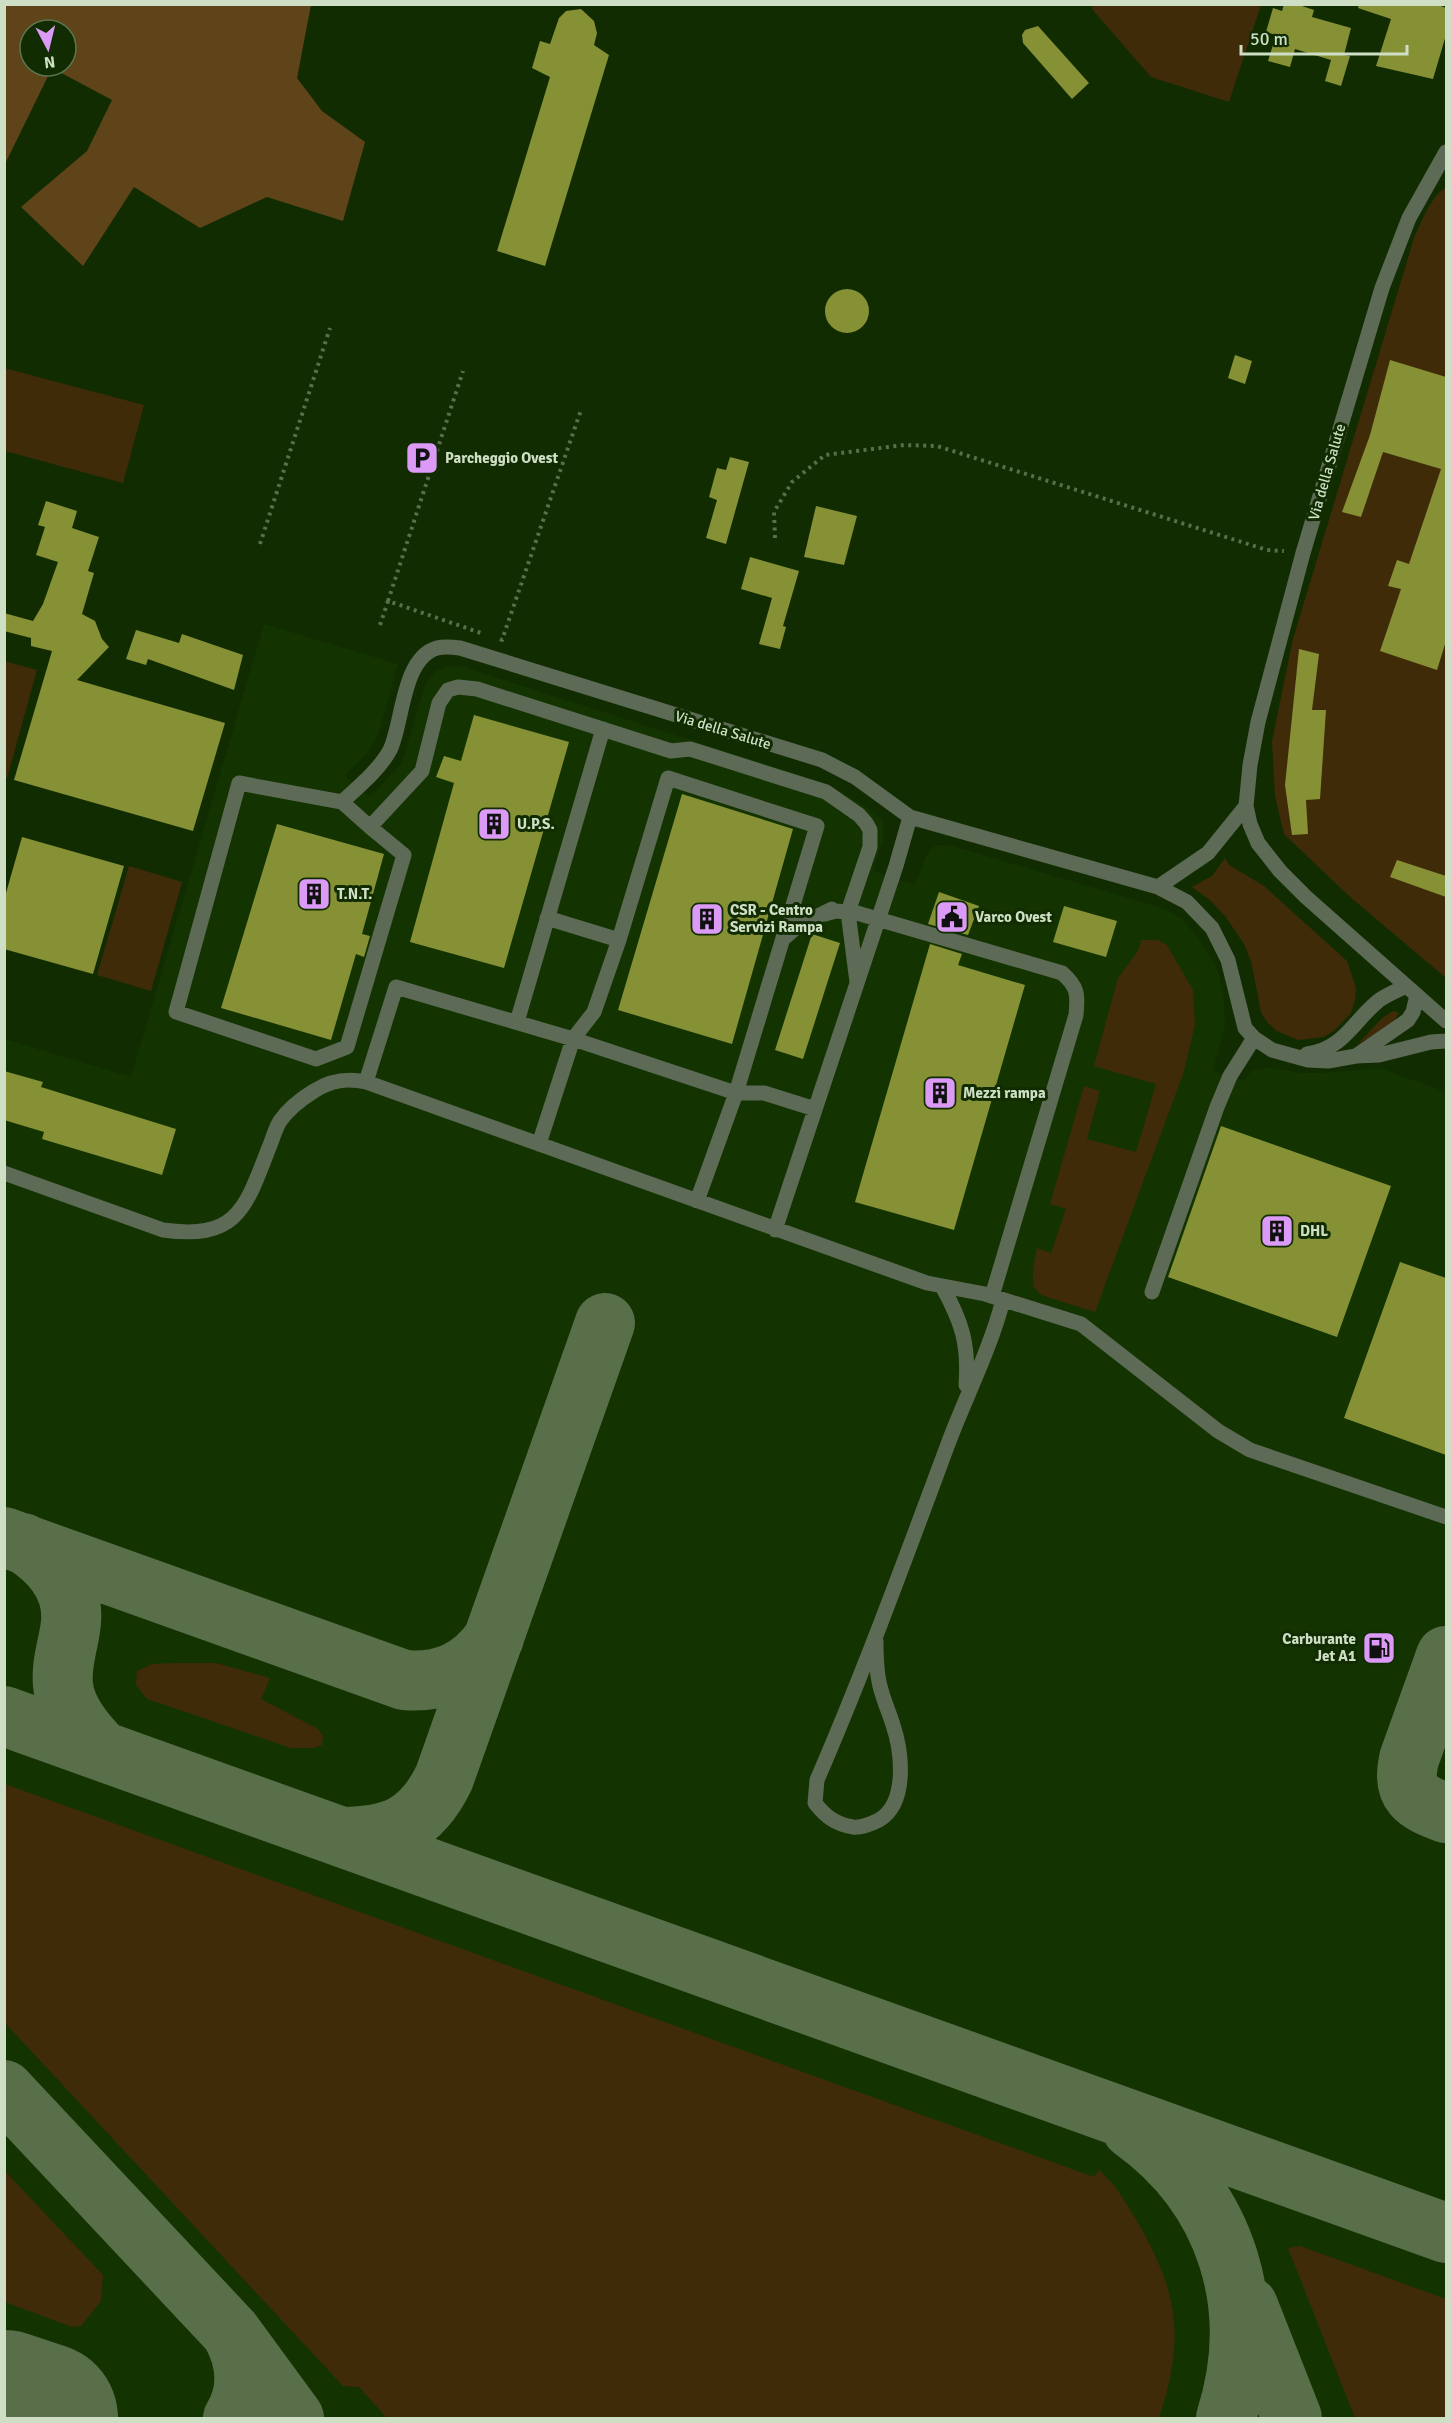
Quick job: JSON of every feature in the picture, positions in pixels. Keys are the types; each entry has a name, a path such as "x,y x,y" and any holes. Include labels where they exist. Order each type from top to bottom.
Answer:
{"street":[{"name":"Via della Salute","path":"1446,154 1409,218 1388,271 1303,553 1258,722 1250,765 1246,806 1258,843 1274,865 1306,897 1446,1021"},
{"name":"Via della Salute","path":"342,802 379,766 390,750 412,673 419,659 438,647 460,648 822,760 855,777 910,817 1158,887 1187,902 1212,928 1228,960 1245,1028 1254,1038"},
{"path":"370,828 422,771 439,703 448,690 458,687 477,688 671,751 690,749 826,792 860,815 870,830 870,847 848,912 857,982"},
{"path":"517,1022 603,729"},
{"path":"539,1144 573,1039 594,1012 619,940 668,778 817,826 736,1092 697,1202"},
{"path":"239,783 342,802 404,855 347,1047 316,1059 176,1012 239,783"},
{"path":"1158,887 1208,853 1246,806"},
{"path":"775,1230 910,817"},
{"path":"825,914 843,902 857,888"},
{"path":"784,938 798,926 825,914 836,911 848,912 1062,973 1074,983 1078,998 1076,1015 997,1298 994,1332 960,1412 876,1640 818,1780 815,1803 825,1816 837,1823 855,1827 869,1825 883,1817 893,1806 898,1787 900,1765 893,1726 879,1685 876,1640"},
{"path":"547,918 619,940"},
{"path":"366,1082 396,987 573,1039 736,1092 764,1093 815,1108"},
{"path":"1286,1055 1325,1050 1345,1037 1378,1000 1412,990 1413,1012 1408,1020 1356,1056"},
{"path":"1152,1292 1217,1107 1230,1076 1254,1038 1272,1050 1286,1055 1308,1060 1328,1061 1379,1055 1431,1042 1446,1041"},
{"path":"4,1173 163,1230 185,1233 210,1230 236,1217 244,1207 253,1191 279,1122 293,1105 325,1084 349,1078 366,1082 927,1283 997,1298 1081,1324 1218,1431 1250,1450 1446,1517"},
{"path":"942,1286 955,1309 965,1340 968,1360 966,1389 960,1412"}],"path":[{"path":"260,544 330,328"},
{"path":"380,625 463,371"},
{"path":"388,601 502,640 581,410"},
{"path":"775,538 774,512 792,482 825,454 904,445 937,446 1267,550 1303,553"}],"shaded area":[{"path":"5,4 311,5 297,78 322,111 365,142 343,221 267,197 200,228 134,187 83,266 21,207 87,151 112,100 71,78 78,78 78,18 18,18 18,78 47,78 5,164"},
{"path":"1261,4 1229,102 1151,77 1092,9 1093,5"},
{"path":"1446,188 1446,978 1349,896 1284,834 1275,796 1272,741 1293,639 1414,238 1432,202"},
{"path":"4,368 144,405 123,483 5,451"},
{"path":"264,624 398,664 379,733 370,750 345,776 370,797 402,763 425,684 436,671 448,666 464,667 828,784 882,819 883,840 873,871 915,885 930,850 936,845 949,845 1171,912 1182,919 1200,940 1220,977 1225,1027 1213,1070 1243,1081 1251,1071 1267,1067 1301,1073 1380,1068 1446,1092 1446,2418 5,2418 5,1039 131,1077"},
{"path":"4,661 37,670 7,778 4,778"},
{"path":"1225,858 1229,865 1264,886 1347,961 1356,988 1355,1000 1351,1013 1334,1031 1323,1037 1298,1040 1277,1031 1267,1022 1261,1012 1251,961 1244,944 1225,916 1210,900 1192,887 1212,876"},
{"path":"129,866 182,882 151,991 97,975"},
{"path":"1141,940 1158,940 1167,945 1193,990 1195,1025 1183,1074 1095,1312 1041,1295 1033,1286 1033,1268 1037,1248 1051,1253 1066,1209 1050,1204 1084,1086 1100,1091 1087,1139 1136,1152 1156,1084 1094,1066 1118,978 1138,951"},
{"path":"1393,1011 1399,1013 1392,1024 1357,1045 1381,1019"},
{"path":"216,1663 270,1678 261,1699 318,1729 323,1736 322,1745 313,1748 291,1748 147,1699 136,1685 137,1671 152,1664"},
{"path":"5,1784 1094,2177 1099,2170 1115,2187 1137,2221 1162,2271 1169,2294 1174,2317 1175,2340 1167,2390 1159,2418 387,2418 359,2387 343,2386 5,2023"},
{"path":"4,2170 103,2275 101,2301 81,2326 72,2327 5,2302"},
{"path":"1300,2246 1446,2299 1446,2418 1355,2418 1288,2248"}],"building":[{"path":"1284,4 1296,4 1314,10 1312,17 1351,28 1344,55 1350,56 1341,86 1325,81 1331,60 1295,49 1290,67 1268,61 1276,35 1266,32 1273,8 1282,11"},
{"path":"1359,4 1436,4 1446,8 1446,35 1433,79 1376,66 1391,19 1358,8"},
{"path":"581,9 594,21 597,33 594,45 609,55 545,266 497,251 550,77 532,68 540,41 550,44 559,18 566,11"},
{"path":"1038,26 1089,83 1072,99 1023,43 1022,35 1025,30"},
{"path":"847,289 856,290 863,295 868,302 868,320 863,327 856,332 847,333 838,332 831,327 826,320 825,311 826,302 831,295 838,290"},
{"path":"1235,355 1252,361 1245,384 1228,378"},
{"path":"1390,360 1446,377 1446,641 1437,670 1380,651 1401,589 1388,586 1397,560 1409,564 1441,469 1383,452 1361,517 1342,512 1370,435"},
{"path":"730,457 749,462 726,544 706,538 717,500 709,497 717,468 726,470"},
{"path":"46,501 77,511 72,528 99,537 88,571 94,573 82,614 95,621 102,639 109,647 77,680 225,723 193,831 14,780 52,651 31,646 31,638 4,631 4,613 33,621 43,604 58,562 36,555 45,527 38,525"},
{"path":"816,506 857,516 844,565 804,557"},
{"path":"750,557 799,571 783,626 786,627 780,649 759,644 772,598 741,589"},
{"path":"136,630 179,643 182,634 243,655 234,690 148,659 146,665 126,659"},
{"path":"1299,649 1319,654 1312,710 1326,710 1320,799 1306,800 1308,834 1292,835 1285,785"},
{"name":"U.P.S.","path":"474,715 569,742 504,968 410,942 454,783 436,777 444,756 461,761"},
{"name":"CSR - Centro Servizi Rampa","path":"682,794 793,829 732,1044 618,1010"},
{"name":"T.N.T.","path":"277,824 384,854 362,934 370,936 364,957 356,954 331,1040 221,1008"},
{"path":"22,837 124,866 93,974 4,949 4,900"},
{"path":"1397,860 1446,876 1446,897 1390,877"},
{"name":"Varco Ovest","path":"939,892 979,906 968,935 928,924"},
{"path":"1064,906 1117,921 1106,957 1053,942"},
{"path":"812,934 840,943 803,1059 775,1050"},
{"name":"Mezzi rampa","path":"930,944 962,954 958,965 1025,985 954,1230 855,1202"},
{"path":"4,1071 43,1082 41,1087 176,1129 162,1175 42,1139 44,1132 4,1120"},
{"name":"DHL","path":"1221,1126 1391,1186 1337,1337 1168,1277"},
{"path":"1400,1262 1446,1278 1446,1455 1344,1418"},
{"name":"Carburante Jet A1","path":"1374,1634 1393,1641 1385,1663 1365,1656"}],"taxiway":[{"path":"343,1837 377,1834 404,1825 426,1807 444,1778 605,1323"},
{"path":"4,1537 404,1680 431,1679 455,1672 476,1658 494,1638"},
{"path":"23,1543 54,1569 67,1591 71,1616 63,1685 68,1703 77,1721 102,1751"},
{"path":"1446,1656 1409,1759 1407,1771 1407,1781 1413,1795 1426,1805 1446,1813"},
{"path":"4,1716 1446,2233"},
{"path":"4,2090 231,2332 294,2418"},
{"path":"1132,2129 1165,2157 1192,2188 1213,2222 1228,2258 1237,2296 1240,2336 1236,2377 1226,2418"},
{"path":"1248,2306 1292,2418"},
{"path":"231,2332 240,2353 244,2375 242,2397 233,2418"}],"runway":[{"path":"4,2405 43,2418"}],"place":[{"name":"Parcheggio Ovest","path":"422,458"},
{"name":"U.P.S.","path":"494,824"},
{"name":"T.N.T.","path":"314,894"},
{"name":"Varco Ovest","path":"952,917"},
{"name":"CSR - Centro Servizi Rampa","path":"707,919"},
{"name":"Mezzi rampa","path":"940,1093"},
{"name":"DHL","path":"1277,1231"},
{"name":"Carburante Jet A1","path":"1379,1648"}]}
